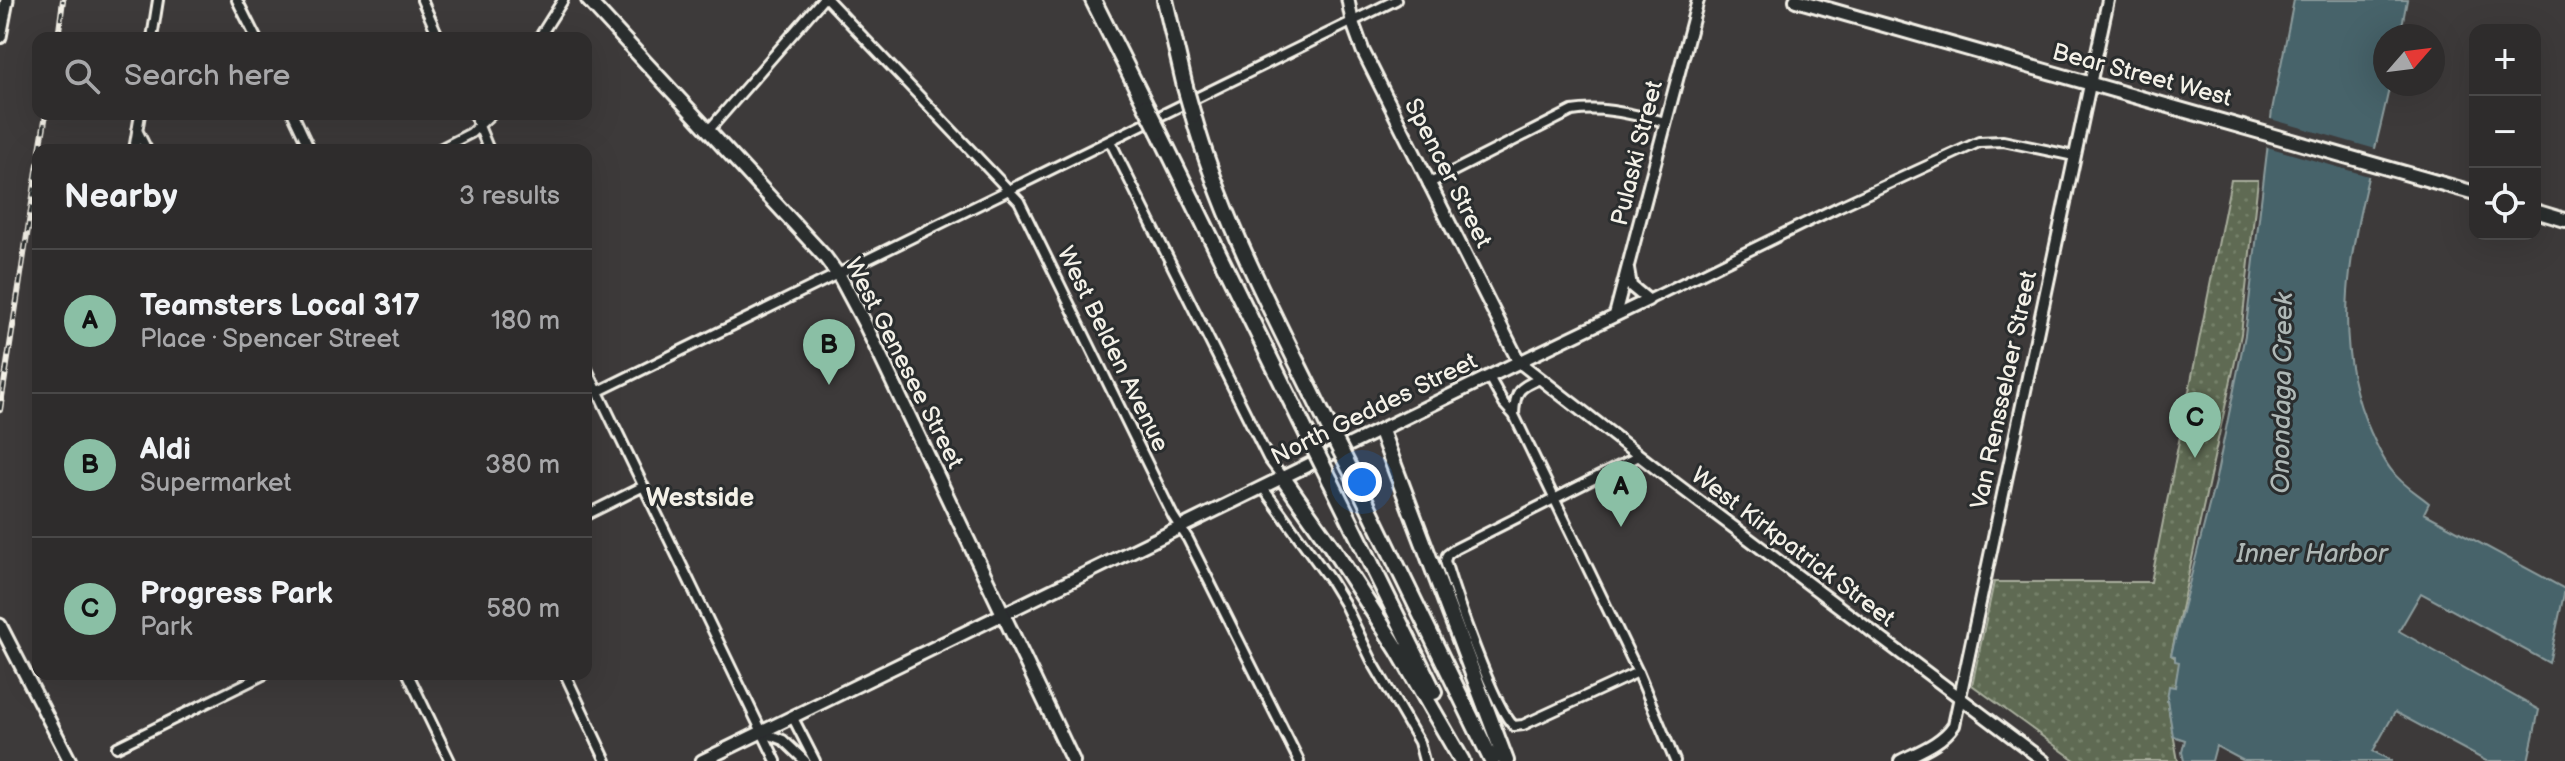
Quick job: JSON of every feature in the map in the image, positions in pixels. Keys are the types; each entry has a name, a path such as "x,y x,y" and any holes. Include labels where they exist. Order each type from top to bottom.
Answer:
{"highway":[{"path":"1093,0 1330,480 1464,761"},
{"path":"1165,0 1205,158 1237,239 1492,761"},
{"path":"1381,431 1506,761"},
{"path":"1283,478 1398,650 1464,761"}],"main road":[{"path":"0,37 7,0"},
{"name":"West Genesee Street","path":"588,0 825,257 838,275 866,326 1073,761"},
{"name":"Spencer Street","path":"1348,0 1363,51 1519,362"},
{"name":"Bear Street West","path":"1796,0 2469,191"},
{"path":"2541,213 2565,220"},
{"name":"North Geddes Street","path":"702,761 1519,362"},
{"path":"0,625 70,761"}],"street":[{"path":"153,32 158,0"},
{"path":"237,0 253,32"},
{"path":"422,0 436,32"},
{"path":"543,32 563,0"},
{"path":"708,131 822,0"},
{"name":"West Belden Avenue","path":"828,0 841,10 1019,201 1079,327 1299,761"},
{"path":"597,392 1396,0"},
{"name":"Pulaski Street","path":"1615,315 1698,0"},
{"name":"Van Rensselaer Street","path":"1900,761 1931,746 1954,725 2108,0"},
{"path":"1428,184 1572,111 1615,110 1666,122"},
{"path":"135,144 139,120"},
{"path":"296,120 307,144"},
{"path":"476,120 486,144"},
{"path":"450,144 471,133 485,120"},
{"path":"137,130 144,144"},
{"name":"North Geddes Street","path":"1519,362 1966,146 1990,140 2003,141 2074,156"},
{"path":"1110,141 1268,458 1283,478"},
{"path":"1628,269 1631,286 1648,300"},
{"name":"West Kirkpatrick Street","path":"1519,362 2044,761"},
{"path":"1489,377 1514,415 1638,672 1675,761"},
{"path":"1514,415 1515,398 1520,389 1540,379"},
{"path":"592,381 776,761"},
{"path":"1638,672 1523,725 1514,726 1488,677 1445,561 1455,549 1639,456"},
{"path":"592,512 642,487"},
{"path":"1263,488 1344,603 1373,663 1419,742 1424,760"},
{"path":"117,747 253,680"},
{"path":"411,680 450,761"},
{"path":"568,680 606,761"},
{"path":"792,716 815,761"},
{"path":"762,732 783,740 805,761"}],"green space":[{"path":"2231,180 2258,180 2241,334 2171,655 2180,661 2175,687 2167,700 2178,761 2076,761 1972,685 1994,582 2151,582"}],"water":[{"name":"Inner Harbor","path":"2294,0 2407,0 2402,24 2373,24 2373,96 2387,96 2359,215 2352,259 2347,303 2348,346 2356,390 2371,433 2396,476 2429,503 2424,513 2565,589 2549,663 2421,593 2399,631 2539,710 2528,761 2486,761 2395,712 2373,751 2392,761 2244,761 2216,746 2212,761 2184,761 2182,752 2185,740 2173,736 2167,700 2169,686 2175,687 2179,662 2171,655 2216,478 2245,335 2272,110"}],"pier":[{"path":"2267,118 2379,150 2372,177 2264,146"}],"railway":[{"path":"59,32 63,0"},
{"path":"41,144 45,120"},
{"path":"0,410 32,203"}],"place":[{"name":"Aldi","path":"829,385"},
{"name":"Progress Park","path":"2195,458"},
{"name":"Teamsters Local 317","path":"1621,527"}],"district":[{"name":"Westside","path":"700,498"}],"water label":[{"name":"Onondaga Creek","path":"2283,393"}]}
